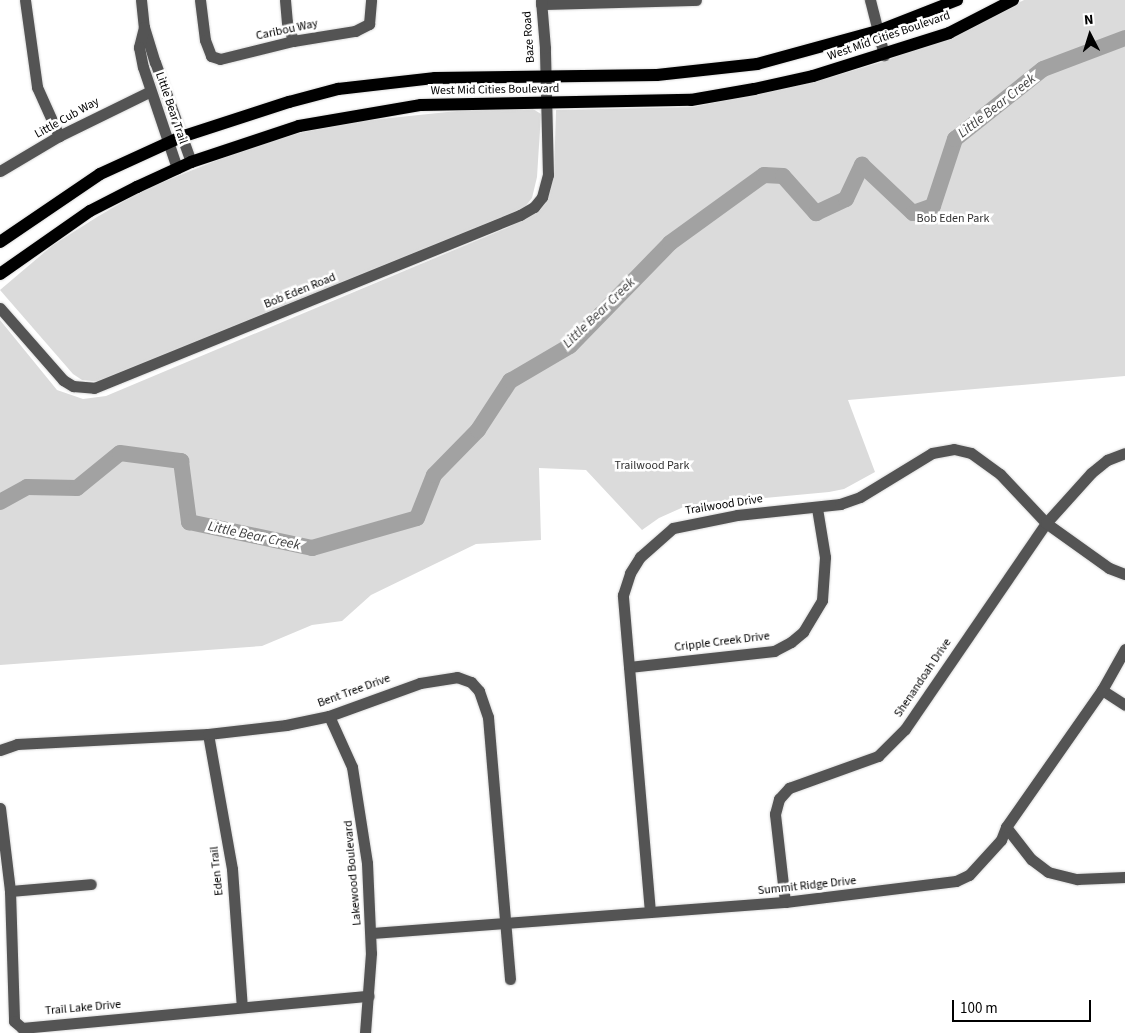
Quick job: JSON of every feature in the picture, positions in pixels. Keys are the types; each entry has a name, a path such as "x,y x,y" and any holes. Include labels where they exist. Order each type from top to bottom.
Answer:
{"main road":[{"name":"West Mid Cities Boulevard","path":"0,242 100,174 168,142 236,116 338,90 455,76 657,75 757,64 878,31 957,0"},
{"name":"West Mid Cities Boulevard","path":"0,274 90,211 191,162 280,132 343,116 421,105 691,100 813,76 884,55 949,33 1013,0"}],"street":[{"path":"25,0 37,87 58,136"},
{"name":"Little Bear Trail","path":"141,0 144,27 191,162"},
{"name":"Caribou Way","path":"200,0 205,40 211,56 220,59 294,41 355,30 369,24 371,0"},
{"path":"285,0 287,22 294,41"},
{"path":"541,2 696,0"},
{"path":"870,0 884,55"},
{"name":"Baze Road","path":"541,2 547,102"},
{"name":"Little Bear Trail","path":"144,27 139,47 149,92 177,168"},
{"name":"Little Cub Way","path":"0,171 58,136 149,92"},
{"name":"Bob Eden Road","path":"0,308 63,380 85,388 112,384 459,242 534,207 542,197 548,175 547,102"},
{"name":"Trailwood Drive","path":"650,912 623,595 630,573 656,539 672,528 703,520 840,504 860,497 932,453 954,449 972,453 1000,474 1046,522 1109,568 1125,574"},
{"name":"Shenandoah Drive","path":"786,902 775,814 779,799 789,788 878,756 905,729 1046,522 1091,473 1107,460 1125,453"},
{"name":"Cripple Creek Drive","path":"629,667 774,651 792,642 803,632 822,600 825,557 817,508"},
{"name":"Summit Ridge Drive","path":"371,933 786,902 956,881 969,875 983,862 1001,840 1006,827 1102,690 1125,649"},
{"name":"Bent Tree Drive","path":"0,750 17,744 208,734 286,726 330,716 420,683 457,677 475,686 488,717 510,980"},
{"path":"1102,690 1125,704"},
{"name":"Lakewood Boulevard","path":"330,716 352,767 361,806 371,933 369,996 365,1033"},
{"name":"Eden Trail","path":"208,734 232,868 242,1007"},
{"name":"Trail Lake Drive","path":"0,808 10,891 14,1021 22,1028 369,996"},
{"path":"1006,827 1031,859 1048,872 1077,880 1125,876"},
{"path":"10,891 92,884"}],"green space":[{"name":"Bob Eden Park","path":"1024,0 1125,0 1125,376 848,400 875,472 844,489 829,492 688,505 659,518 642,530 586,470 539,468 541,540 476,544 371,595 342,621 312,625 262,646 0,665 0,320 57,390 83,399 106,396 509,227 540,208 548,197 554,175 556,110 693,107 814,82 885,61 957,33"},
{"path":"533,109 541,114 537,177 532,198 524,208 102,382 82,380 73,374 0,290 53,245 143,190 245,149 299,133 361,121 467,110"}],"waterway":[{"name":"Little Bear Creek","path":"0,502 27,487 77,488 120,453 181,461 189,522 312,548 417,518 434,475 478,430 510,381 570,346 670,243 764,175 783,176 816,213 846,199 862,165 913,213 933,206 955,139 1043,69 1125,38"}],"park label":[{"name":"Trailwood Park","path":"652,466"}]}
